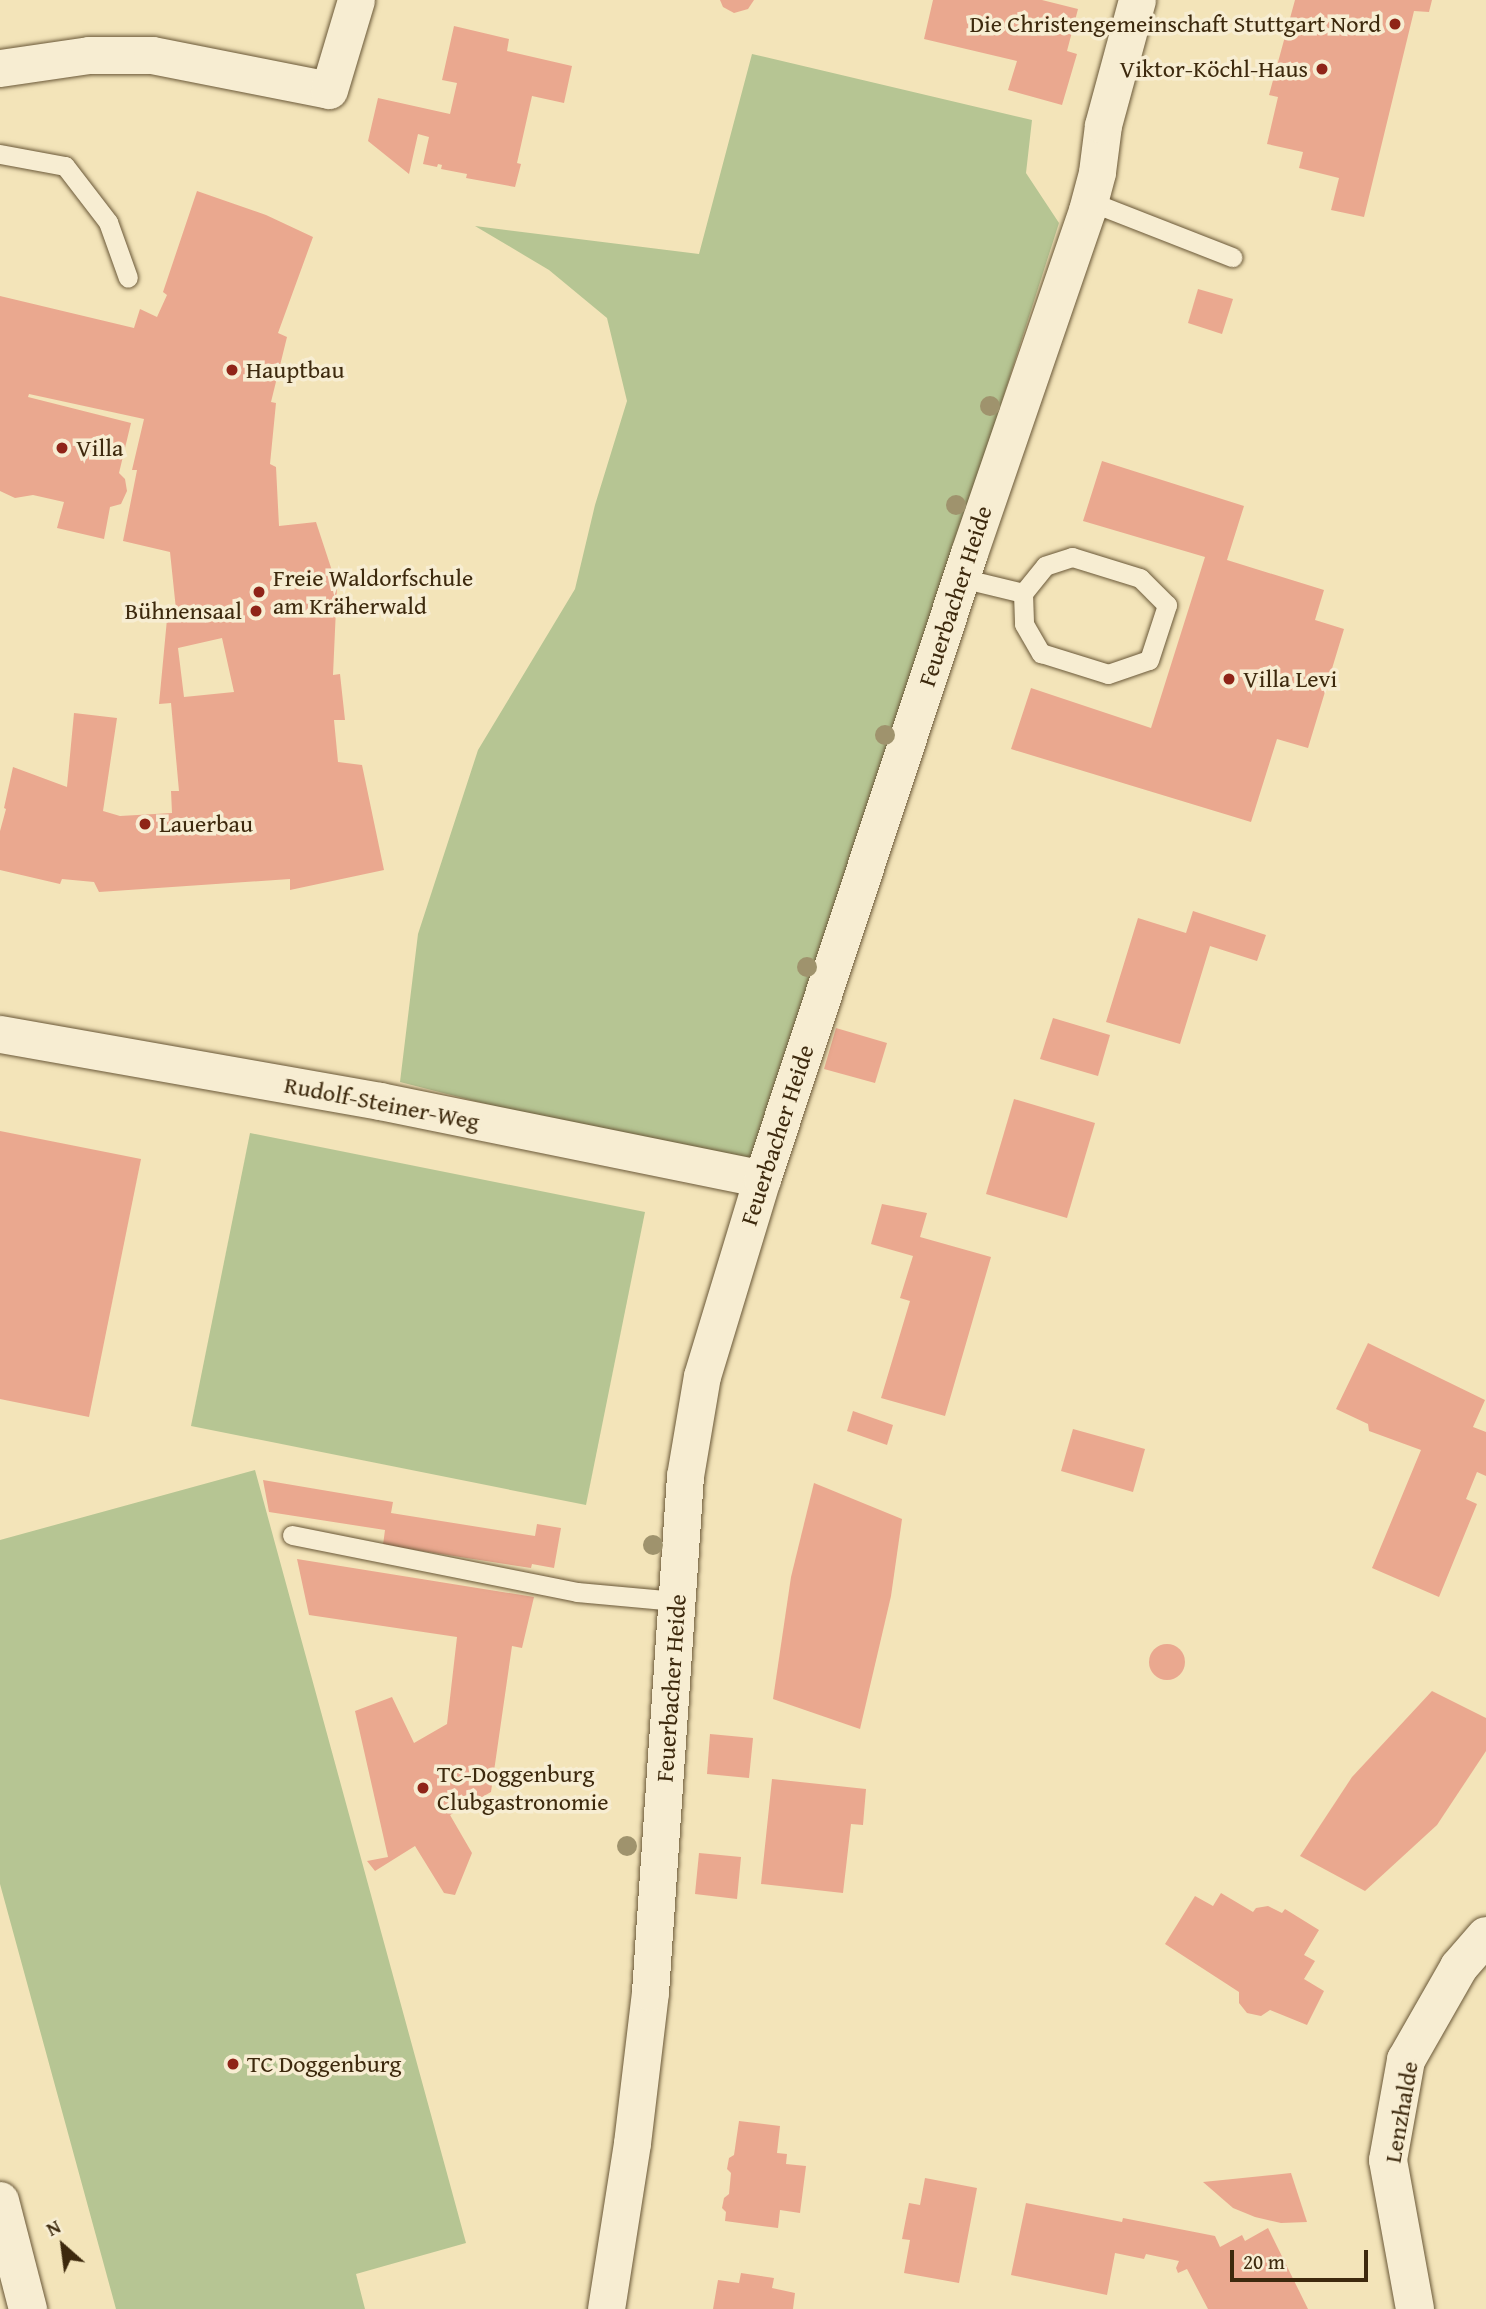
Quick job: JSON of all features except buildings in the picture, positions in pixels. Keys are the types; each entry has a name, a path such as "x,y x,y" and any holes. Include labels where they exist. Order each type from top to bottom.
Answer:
{"street":[{"path":"0,68 89,55 152,55 329,90 356,0"},
{"name":"Feuerbacher Heide","path":"606,2309 632,2143 650,1992 685,1476 702,1376 762,1179 1089,201 1097,172 1103,125 1137,0"},
{"name":"Rudolf-Steiner-Weg","path":"0,1034 380,1101 762,1179"},
{"name":"Lenzhalde","path":"1415,2309 1388,2160 1406,2060 1459,1967 1486,1936"},
{"path":"0,2201 28,2309"}],"lane":[{"path":"0,153 65,166 108,222 128,278"},
{"path":"1089,201 1232,257"},
{"path":"1072,557 1140,578 1167,605 1149,660 1108,674 1041,653 1024,624 1023,593 1045,566 1072,557"},
{"path":"961,578 1023,593"},
{"path":"292,1535 577,1592 676,1601"}],"green space":[{"path":"752,54 1032,120 1026,173 1059,223 755,1172 400,1082 418,934 478,750 575,589 595,505 627,401 607,318 549,270 475,226 699,254"},
{"path":"250,1133 645,1212 586,1505 191,1426"},
{"name":"TC Doggenburg","path":"255,1470 466,2243 356,2274 365,2309 116,2309 0,1884 0,1540"}],"place":[{"name":"Die Christengemeinschaft Stuttgart Nord","path":"1395,24"},
{"name":"Viktor-Köchl-Haus","path":"1322,69"},
{"name":"Hauptbau","path":"232,370"},
{"name":"Villa","path":"62,448"},
{"name":"Freie Waldorfschule am Kräherwald","path":"259,592"},
{"name":"Bühnensaal","path":"256,611"},
{"name":"Villa Levi","path":"1229,679"},
{"name":"Lauerbau","path":"145,824"},
{"name":"TC-Doggenburg Clubgastronomie","path":"423,1788"},
{"name":"TC Doggenburg","path":"233,2064"}]}
